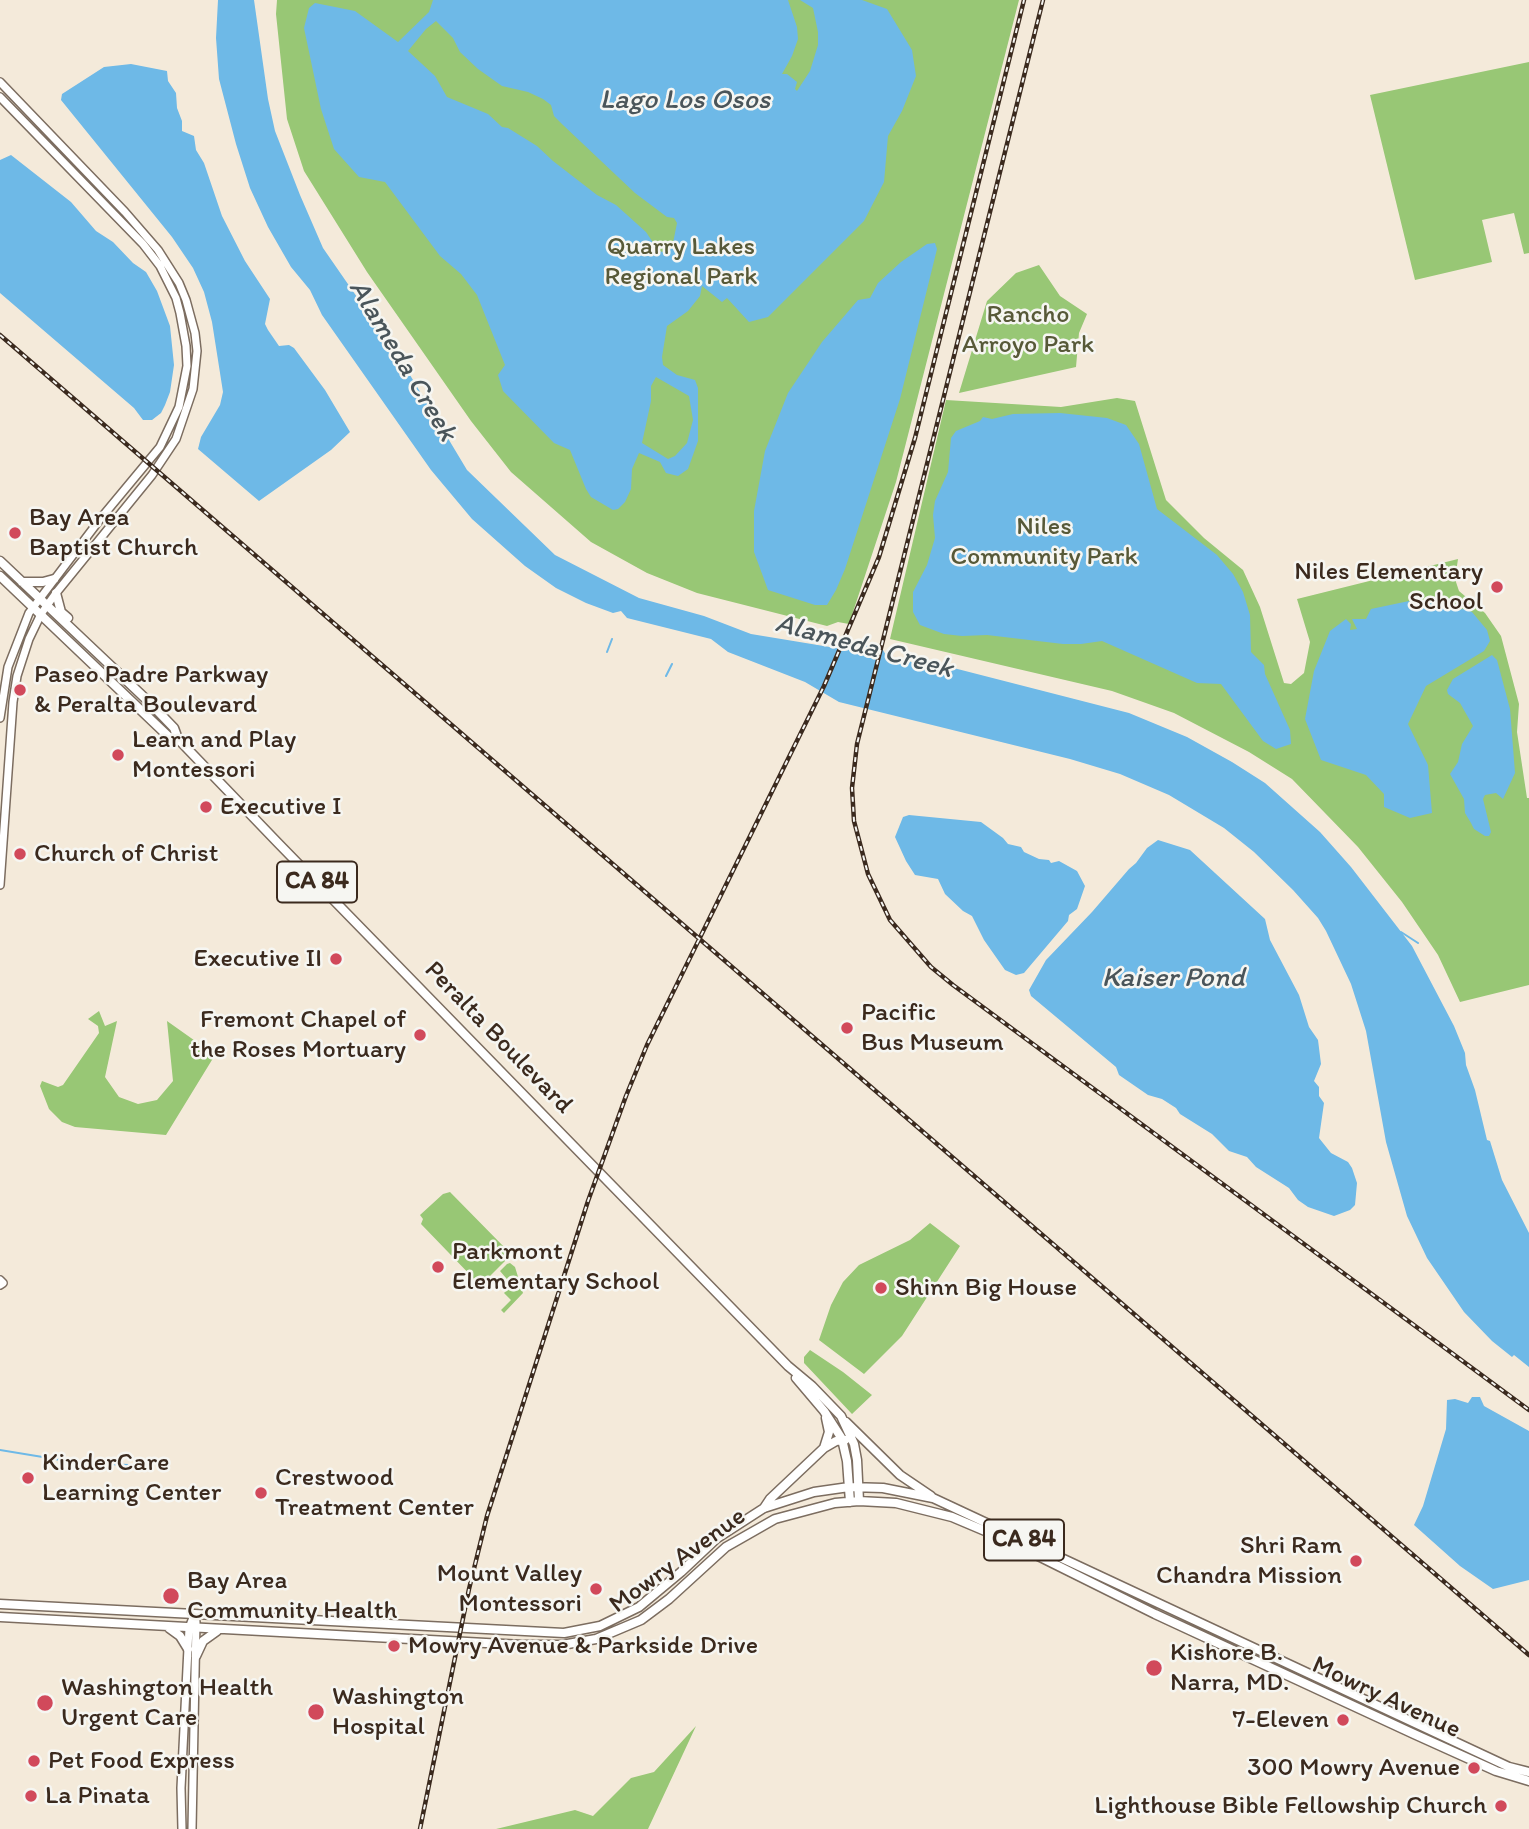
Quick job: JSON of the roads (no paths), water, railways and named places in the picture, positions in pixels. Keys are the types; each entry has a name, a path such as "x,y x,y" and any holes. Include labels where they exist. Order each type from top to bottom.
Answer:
{"main road":[{"path":"0,82 158,250 179,283 195,333 197,351 193,388 176,439 152,475 47,605 23,654 13,702 0,885"},
{"path":"0,97 152,255 176,298 186,346 185,379 179,407 160,447 33,607 21,629 8,667 0,718"},
{"name":"Peralta Boulevard","path":"0,561 174,728 178,739 788,1366 841,1416 854,1444 854,1501"},
{"name":"Peralta Boulevard","path":"0,576 169,737 178,739"},
{"path":"22,582 54,579"},
{"path":"56,593 61,612 81,631 84,639"},
{"name":"Peralta Boulevard","path":"788,1366 842,1439 854,1487"},
{"path":"824,1412 829,1432 824,1448"},
{"path":"841,1416 900,1475 933,1498"},
{"path":"842,1439 854,1444"},
{"name":"Mowry Avenue","path":"764,1508 770,1499 824,1448 842,1439"},
{"name":"Mowry Avenue","path":"0,1604 360,1621 544,1634 577,1631 612,1621 639,1607 681,1573 716,1539 764,1508 814,1492 854,1487 895,1490 933,1498 1509,1768 1529,1772"},
{"name":"Mowry Avenue","path":"1,1618 542,1646 579,1643 612,1634 641,1620 669,1599 726,1546 790,1513 854,1501 896,1503 922,1508 974,1526 1155,1614 1481,1764 1529,1781"},
{"path":"182,1829 181,1788 188,1649 194,1615"},
{"path":"166,1626 180,1636 188,1649"},
{"path":"192,1829 196,1656 193,1628"},
{"path":"196,1656 208,1636 223,1629"},
{"path":"1481,1764 1486,1756"}],"water":[{"name":"Alameda Creek","path":"218,0 254,0 275,131 323,248 404,365 467,470 555,555 639,598 704,616 751,634 848,650 852,641 883,650 887,657 906,659 913,663 914,658 1129,713 1187,737 1232,762 1265,783 1320,832 1351,867 1412,946 1454,1026 1465,1053 1487,1140 1490,1141 1502,1180 1529,1233 1529,1367 1492,1341 1464,1312 1427,1258 1407,1216 1386,1142 1366,1031 1351,984 1318,918 1254,852 1224,828 1169,795 1120,774 1070,759 839,702 805,682 728,652 711,639 627,618 621,611 613,613 586,603 556,588 525,566 472,519 431,470 322,315 310,290 291,267 268,227 250,188 219,79 216,38"},
{"name":"Lago Los Osos","path":"433,0 788,0 798,39 782,74 787,74 797,82 797,91 810,71 818,45 813,8 800,0 862,0 887,9 912,50 916,76 902,111 888,136 884,182 864,221 768,317 749,322 727,298 722,302 702,286 700,296 688,311 667,326 663,365 677,375 695,380 698,388 698,441 688,469 678,476 666,473 660,462 639,453 632,469 631,489 618,509 613,510 591,497 570,450 554,443 503,391 498,375 505,365 477,295 461,274 440,256 385,182 359,177 334,149 321,109 304,28 309,8 315,3 355,11 398,42 429,12","holes":["436,21 453,38 460,52 478,69 502,86 528,92 551,105 554,116 635,193 667,217 674,218 677,223 673,243 662,252 658,250 646,232 616,205 597,195 537,146 502,127 488,114 447,97 435,76 408,51","656,377 689,396 693,420 687,443 675,456 668,459 642,443 651,401 651,386"]},
{"path":"131,64 167,71 168,81 176,93 182,131 194,136 196,150 204,163 222,216 245,261 270,299 265,324 268,330 279,346 289,345 294,348 325,390 350,432 331,450 259,501 198,449 201,437 220,405 223,392 212,322 204,292 193,268 172,237 61,100 62,94 104,67"},
{"path":"11,155 71,202 96,231 113,242 146,272 157,291 170,326 174,365 165,405 161,413 152,420 143,420 134,408 0,293 0,160"},
{"path":"935,243 937,249 900,399 836,590 827,605 815,605 768,590 754,552 754,511 765,451 788,393 822,342 858,300 870,298 878,283 901,262 927,244"},
{"path":"1060,413 1107,418 1126,425 1139,444 1157,509 1217,555 1233,574 1243,592 1250,615 1251,652 1264,665 1265,674 1290,730 1291,744 1276,749 1263,741 1221,684 1197,683 1102,641 1063,644 987,635 962,636 944,634 920,625 913,612 913,592 927,565 935,538 935,501 948,472 951,438 956,431 980,421 983,417 992,419 1013,414"},
{"path":"1409,601 1411,607 1432,603 1450,610 1465,609 1472,612 1487,630 1490,641 1484,651 1426,686 1408,724 1428,765 1432,813 1410,818 1384,807 1384,794 1366,775 1321,760 1305,719 1314,671 1330,631 1346,619 1351,624 1350,630 1357,629 1352,619 1366,619 1371,609"},
{"path":"1492,655 1497,660 1510,709 1515,773 1503,799 1496,793 1485,795 1483,799 1491,832 1489,836 1485,836 1474,829 1465,813 1464,799 1450,774 1458,762 1462,744 1473,726 1460,703 1448,694 1447,690 1453,679"},
{"path":"909,815 981,822 1008,844 1021,847 1024,852 1051,863 1059,861 1077,871 1085,886 1077,909 1069,915 1068,921 1024,973 1016,975 1005,970 984,940 972,916 945,894 938,879 915,875 895,837 903,817"},
{"name":"Kaiser Pond","path":"1158,840 1190,850 1265,919 1270,940 1299,995 1309,1027 1318,1040 1321,1064 1314,1081 1324,1103 1319,1138 1331,1153 1348,1162 1352,1168 1357,1183 1355,1205 1350,1210 1334,1216 1308,1207 1298,1200 1289,1188 1256,1167 1247,1157 1229,1151 1212,1134 1180,1114 1176,1108 1162,1099 1148,1095 1119,1075 1116,1067 1031,996 1029,990 1046,960 1147,848"},
{"path":"1472,1397 1480,1397 1484,1406 1529,1431 1529,1580 1493,1589 1460,1566 1414,1525 1423,1506 1446,1429 1447,1400 1455,1399 1468,1403"}],"waterway":[{"path":"607,652 612,639"},
{"path":"666,676 672,664"},
{"path":"1401,932 1418,943"},
{"path":"0,1450 73,1462 128,1465"}],"railway":[{"path":"420,1829 469,1589 487,1516 588,1201 647,1045 824,686 879,557 915,438 1024,0"},
{"path":"1043,0 857,744 852,788 854,821 868,874 890,920 931,967 953,985 1529,1410"},
{"path":"0,335 1529,1655"}],"place":[{"name":"Bay Area Baptist Church","path":"15,533"},
{"name":"Niles Elementary School","path":"1497,587"},
{"name":"Paseo Padre Parkway & Peralta Boulevard","path":"20,690"},
{"name":"Learn and Play Montessori","path":"118,755"},
{"name":"Executive I","path":"206,807"},
{"name":"Church of Christ","path":"20,854"},
{"name":"Executive II","path":"336,959"},
{"name":"Pacific Bus Museum","path":"847,1028"},
{"name":"Fremont Chapel of the Roses Mortuary","path":"420,1035"},
{"name":"Parkmont Elementary School","path":"438,1267"},
{"name":"Shinn Big House","path":"881,1288"},
{"name":"KinderCare Learning Center","path":"28,1478"},
{"name":"Crestwood Treatment Center","path":"261,1493"},
{"name":"Shri Ram Chandra Mission","path":"1356,1561"},
{"name":"Mount Valley Montessori","path":"596,1589"},
{"name":"Bay Area Community Health","path":"171,1596"},
{"name":"Mowry Avenue & Parkside Drive","path":"394,1646"},
{"name":"Kishore B. Narra, MD.","path":"1154,1668"},
{"name":"Washington Health Urgent Care","path":"45,1703"},
{"name":"Washington Hospital","path":"316,1712"},
{"name":"7-Eleven","path":"1343,1720"},
{"name":"Pet Food Express","path":"34,1761"},
{"name":"300 Mowry Avenue","path":"1474,1768"},
{"name":"La Pinata","path":"31,1796"},
{"name":"Lighthouse Bible Fellowship Church","path":"1501,1806"}],"park label":[{"name":"Quarry Lakes Regional Park","path":"681,262"},
{"name":"Rancho Arroyo Park","path":"1028,330"},
{"name":"Niles Community Park","path":"1044,542"}]}
